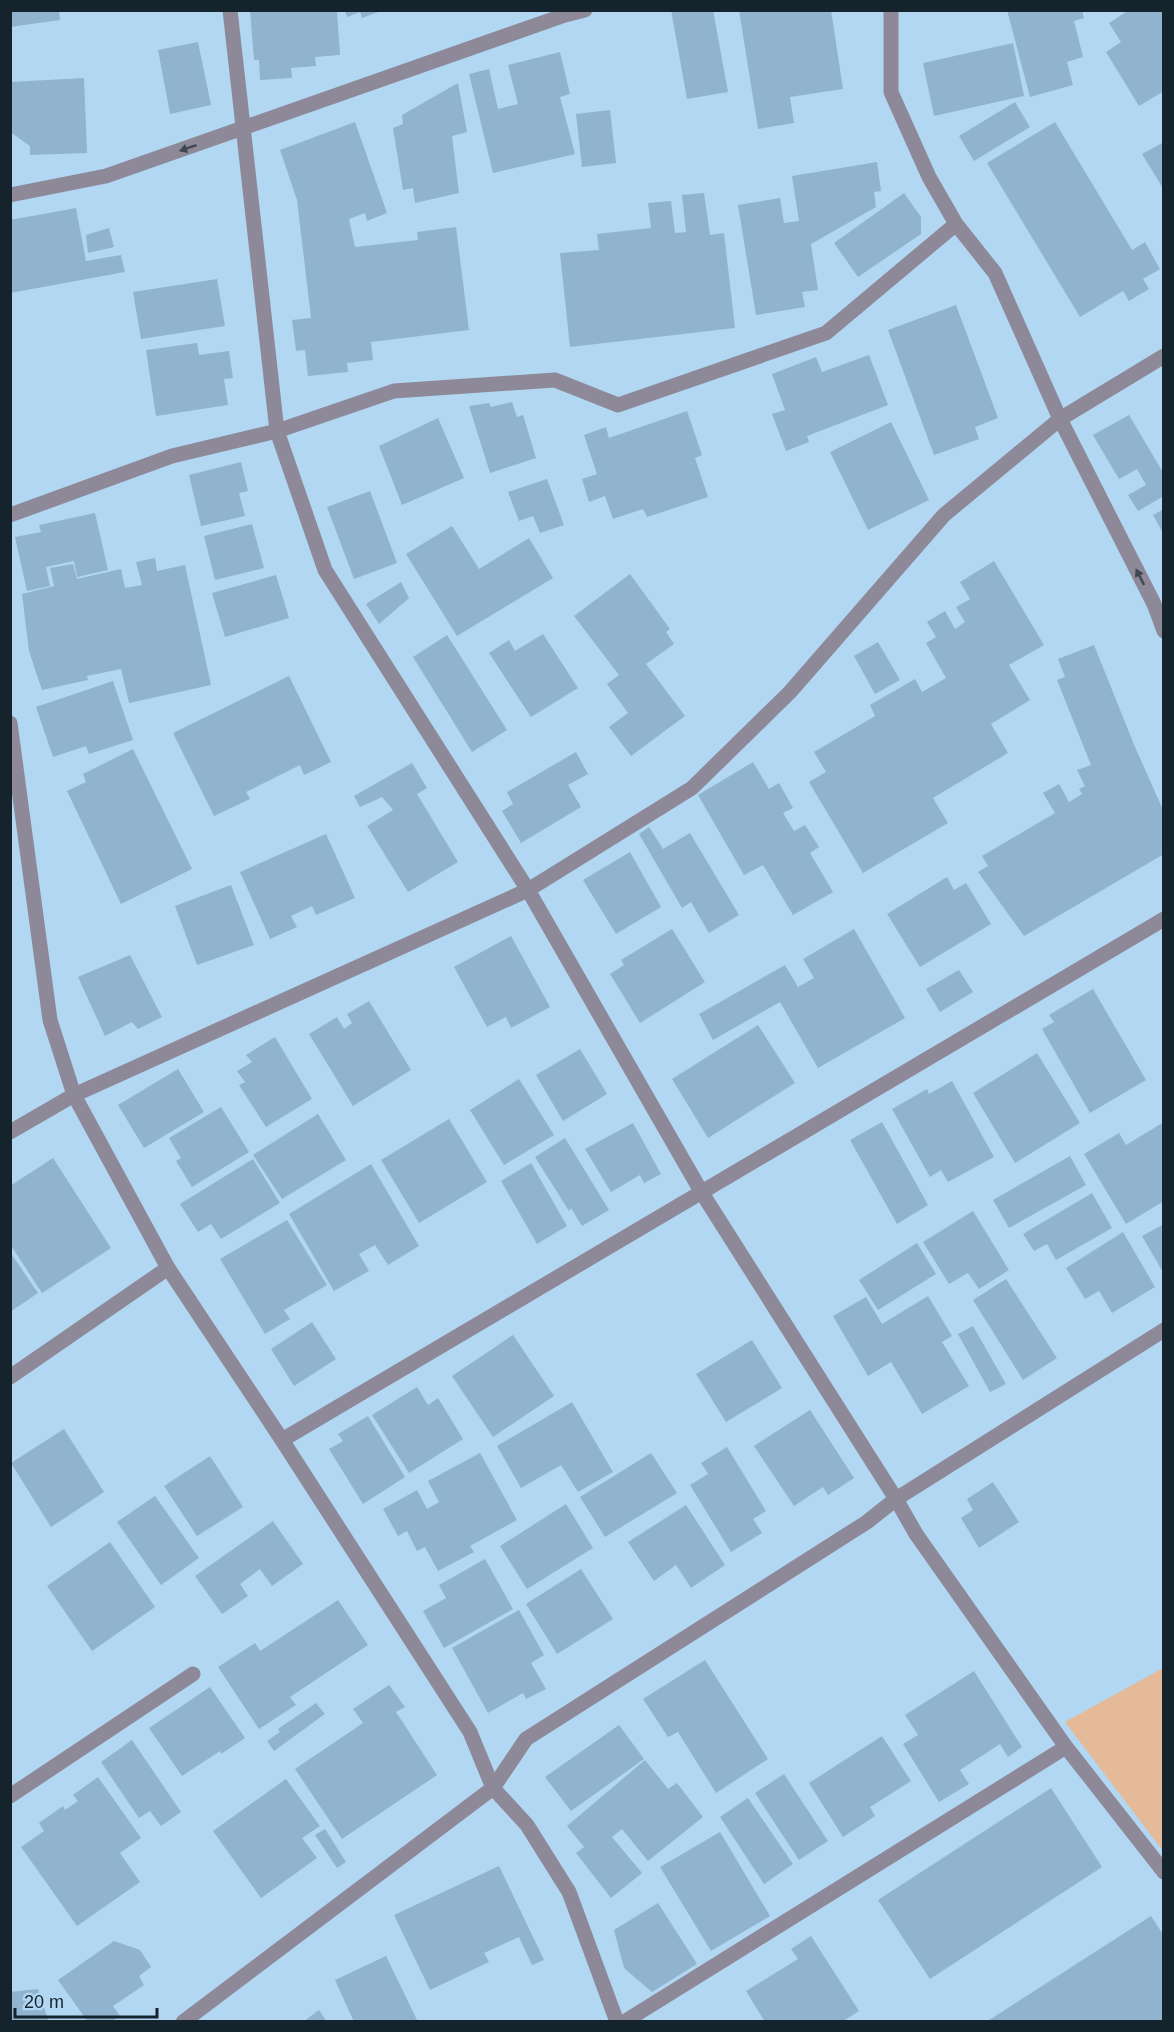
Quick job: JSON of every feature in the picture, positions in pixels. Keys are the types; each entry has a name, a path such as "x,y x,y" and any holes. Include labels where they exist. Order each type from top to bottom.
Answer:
{"street":[{"path":"230,10 277,431 325,570 528,890 702,1193 916,1534 1066,1747 1164,1872"},
{"path":"10,195 106,176 565,15 585,10"},
{"path":"891,10 891,92 928,177 956,224 995,273 1060,419 1154,604 1164,631"},
{"path":"10,515 172,456 277,431 394,391 555,380 618,405 826,333 956,224"},
{"path":"10,1132 74,1095 528,890 692,788 790,692 944,515 1060,419 1164,356"},
{"path":"10,723 18,834 50,1020 74,1095 168,1268 470,1732 493,1788 526,1825 569,1892 616,2022"},
{"path":"282,1440 1164,919"},
{"path":"10,1377 168,1268"},
{"path":"183,2022 493,1788 526,1739 867,1522 896,1499 1164,1330"},
{"path":"10,1796 193,1674"},
{"path":"624,2022 1066,1747"}],"shaded area":[{"path":"1163,1668 1163,1851 1065,1722"}],"building":[{"path":"10,10 59,10 60,20 10,27"},
{"path":"250,10 337,10 340,55 315,57 316,66 291,68 292,78 260,80 259,60 254,60"},
{"path":"345,10 381,11 362,18 360,12 347,17"},
{"path":"671,10 713,10 728,92 687,99"},
{"path":"739,10 831,10 843,89 790,97 794,123 758,129"},
{"path":"1007,10 1082,10 1084,18 1074,21 1083,57 1067,62 1073,85 1030,97"},
{"path":"1129,10 1164,10 1164,91 1139,106 1106,52 1121,42 1109,23"},
{"path":"198,42 211,105 170,114 158,50"},
{"path":"1013,43 1024,96 934,116 923,63"},
{"path":"560,52 570,94 560,97 575,154 493,173 469,74 489,69 498,109 518,104 508,65"},
{"path":"84,78 87,153 30,155 30,146 10,132 10,82"},
{"path":"458,83 467,132 452,136 459,193 415,203 413,188 403,190 393,128 403,124 402,115"},
{"path":"1015,102 1030,127 974,161 959,136"},
{"path":"610,110 616,163 582,167 576,114"},
{"path":"355,122 387,213 367,221 365,213 349,219 355,247 418,240 417,232 456,227 469,330 371,342 373,360 347,363 348,372 308,376 305,350 296,351 292,320 311,318 297,200 280,150"},
{"path":"1055,122 1132,250 1145,242 1160,269 1143,279 1149,289 1129,301 1123,291 1080,317 987,163"},
{"path":"1164,142 1164,190 1142,154"},
{"path":"877,162 881,191 874,192 876,207 811,244 818,290 802,292 805,307 756,315 738,205 780,198 784,223 799,221 792,176"},
{"path":"704,193 710,235 724,233 735,328 570,347 560,253 599,250 597,234 651,228 648,203 671,201 675,233 686,232 682,195"},
{"path":"904,193 921,217 921,234 858,277 834,243"},
{"path":"76,208 86,261 121,255 125,272 10,293 10,220"},
{"path":"109,228 114,247 88,253 86,235"},
{"path":"217,279 225,326 141,339 133,292"},
{"path":"956,305 998,418 975,427 979,439 934,455 888,330"},
{"path":"197,343 199,355 229,351 233,378 224,379 228,405 156,416 146,350"},
{"path":"869,355 888,405 807,436 809,442 786,451 772,414 785,410 772,374 816,357 822,372"},
{"path":"512,402 517,417 523,415 536,458 490,473 469,406 489,403 491,407"},
{"path":"687,411 702,455 695,458 708,497 647,517 643,509 613,519 605,496 589,502 582,479 597,474 584,435 606,427 609,438"},
{"path":"1129,415 1164,474 1164,496 1138,511 1128,495 1146,485 1137,469 1119,479 1093,435"},
{"path":"438,418 464,478 402,505 379,446"},
{"path":"891,422 929,500 868,530 830,452"},
{"path":"241,462 248,491 239,493 245,516 201,526 189,475"},
{"path":"547,479 564,525 540,533 533,516 519,521 508,492"},
{"path":"370,491 397,563 354,579 327,507"},
{"path":"1164,509 1164,535 1153,515"},
{"path":"95,513 108,570 77,577 74,561 46,567 50,586 27,591 15,537 41,532 39,525"},
{"path":"252,524 264,568 215,580 204,536"},
{"path":"452,526 479,569 529,538 553,578 457,636 406,554"},
{"path":"155,558 157,571 185,565 211,685 129,703 121,669 87,676 88,680 42,690 29,651 22,594 54,586 50,568 73,564 77,579 121,569 125,588 142,585 136,562"},
{"path":"994,561 1044,645 1009,665 1030,700 991,724 1008,753 933,798 948,823 863,873 809,782 826,772 814,752 875,716 870,705 915,679 922,692 946,678 926,643 936,637 927,622 945,611 955,629 965,622 956,607 970,599 960,582"},
{"path":"630,574 670,629 666,632 674,644 646,664 685,716 631,756 609,727 628,713 607,684 619,675 574,616"},
{"path":"276,575 289,618 225,637 212,593"},
{"path":"401,582 409,598 379,624 366,604"},
{"path":"543,634 578,688 531,717 489,653 509,640 515,651"},
{"path":"447,635 507,730 472,752 413,657"},
{"path":"878,642 900,680 875,694 854,656"},
{"path":"1094,645 1164,812 1164,854 1024,936 978,872 988,866 982,856 1055,813 1043,793 1059,784 1069,802 1082,794 1079,789 1085,786 1077,770 1091,765 1057,680 1065,677 1058,659"},
{"path":"289,676 331,762 304,775 300,765 246,792 250,799 214,816 173,733"},
{"path":"113,681 133,740 89,754 86,746 53,757 36,707"},
{"path":"133,749 192,869 121,904 67,791 86,782 83,774"},
{"path":"576,752 588,774 568,785 581,807 521,843 502,811 513,804 507,792"},
{"path":"753,762 769,789 779,783 793,808 783,813 794,831 805,825 819,847 810,853 833,892 793,915 763,865 744,875 698,795"},
{"path":"412,763 427,788 417,794 458,862 408,892 367,826 393,810 382,797 360,807 354,796"},
{"path":"649,827 663,849 690,833 739,915 709,933 691,902 682,908 639,834"},
{"path":"326,834 355,898 316,915 312,906 291,916 297,927 270,939 240,872"},
{"path":"630,852 661,907 616,934 583,880"},
{"path":"947,877 954,890 966,883 991,924 920,967 887,914"},
{"path":"231,885 254,945 197,965 175,906"},
{"path":"672,929 705,982 640,1023 610,974 624,965 621,960"},
{"path":"854,929 905,1018 818,1068 780,1002 713,1040 699,1014 785,965 798,987 814,978 803,959"},
{"path":"511,936 550,1007 511,1028 506,1017 487,1027 454,967"},
{"path":"130,955 162,1017 138,1029 132,1022 105,1036 78,977"},
{"path":"959,970 973,992 940,1012 926,989"},
{"path":"1093,989 1146,1080 1090,1113 1042,1029 1054,1022 1049,1015"},
{"path":"369,1001 411,1070 353,1106 309,1034 337,1017 344,1029 352,1023 347,1014"},
{"path":"758,1025 795,1083 708,1138 672,1079"},
{"path":"275,1037 312,1099 266,1127 239,1085 245,1082 237,1071 252,1062 246,1055"},
{"path":"580,1049 607,1094 563,1121 536,1075"},
{"path":"1037,1053 1080,1123 1015,1163 973,1093"},
{"path":"178,1069 204,1112 144,1148 118,1105"},
{"path":"519,1079 554,1135 504,1165 470,1110"},
{"path":"952,1081 994,1157 948,1182 941,1170 930,1177 892,1109 927,1089 929,1094"},
{"path":"221,1107 249,1152 192,1187 176,1161 181,1158 169,1138"},
{"path":"318,1114 346,1160 282,1199 253,1155"},
{"path":"449,1119 487,1182 419,1223 381,1160"},
{"path":"882,1122 928,1205 897,1224 850,1140"},
{"path":"1164,1122 1164,1201 1126,1224 1084,1154 1119,1133 1126,1145"},
{"path":"633,1123 661,1174 644,1183 640,1175 611,1192 585,1149"},
{"path":"565,1138 609,1210 582,1226 571,1208 569,1211 535,1157"},
{"path":"1070,1156 1086,1185 1009,1228 993,1200"},
{"path":"53,1158 111,1248 42,1293 10,1244 10,1186"},
{"path":"253,1159 280,1203 221,1239 211,1224 198,1232 180,1204"},
{"path":"531,1163 567,1226 537,1244 501,1181"},
{"path":"371,1164 419,1246 388,1265 375,1245 359,1254 369,1271 334,1291 289,1214"},
{"path":"1092,1193 1112,1228 1056,1260 1047,1244 1034,1251 1023,1234"},
{"path":"973,1211 1009,1270 979,1289 968,1273 949,1284 923,1242"},
{"path":"287,1220 327,1285 284,1310 290,1319 265,1334 220,1259"},
{"path":"1164,1224 1164,1274 1142,1236"},
{"path":"1123,1232 1155,1287 1112,1313 1099,1291 1085,1299 1066,1268"},
{"path":"917,1243 936,1274 878,1310 859,1280"},
{"path":"10,1252 38,1293 10,1312"},
{"path":"1006,1279 1057,1358 1023,1380 973,1300"},
{"path":"928,1296 952,1336 942,1342 969,1386 922,1414 891,1362 868,1376 833,1316 866,1297 882,1324"},
{"path":"312,1322 336,1359 294,1386 271,1349"},
{"path":"973,1326 1006,1384 990,1392 958,1334"},
{"path":"513,1335 554,1396 493,1437 452,1376"},
{"path":"752,1340 782,1388 726,1422 696,1374"},
{"path":"417,1387 428,1405 438,1398 463,1439 409,1473 372,1415"},
{"path":"572,1402 613,1472 578,1492 561,1465 521,1488 497,1446"},
{"path":"810,1410 854,1478 828,1495 823,1487 794,1506 754,1446"},
{"path":"368,1416 405,1477 363,1504 329,1449 343,1441 338,1434"},
{"path":"64,1429 104,1492 51,1527 11,1463"},
{"path":"727,1447 766,1511 753,1519 762,1533 731,1552 690,1485 708,1474 701,1463"},
{"path":"480,1453 517,1520 470,1546 474,1552 438,1571 425,1547 417,1551 407,1531 398,1536 383,1509 417,1490 427,1509 439,1502 428,1481"},
{"path":"651,1453 677,1493 605,1537 580,1497"},
{"path":"210,1456 243,1507 197,1536 164,1486"},
{"path":"993,1482 1019,1522 979,1548 961,1518 973,1510 967,1499"},
{"path":"155,1496 199,1558 161,1585 117,1522"},
{"path":"566,1504 593,1548 527,1589 500,1546"},
{"path":"686,1505 725,1565 691,1588 676,1565 654,1581 628,1542"},
{"path":"273,1521 303,1564 272,1586 260,1569 240,1584 248,1596 222,1614 195,1576"},
{"path":"110,1542 155,1607 92,1651 47,1586"},
{"path":"485,1559 513,1609 444,1648 423,1611 446,1598 439,1585"},
{"path":"581,1569 613,1619 557,1654 526,1604"},
{"path":"338,1600 368,1645 290,1697 296,1705 259,1729 218,1667 255,1643 260,1651"},
{"path":"519,1610 544,1655 531,1663 546,1689 526,1699 523,1693 488,1713 452,1648"},
{"path":"705,1660 768,1759 716,1793 678,1732 668,1737 643,1699"},
{"path":"974,1671 1022,1747 1008,1757 1000,1744 960,1770 969,1784 939,1802 903,1744 918,1735 905,1715"},
{"path":"389,1685 405,1707 396,1712 437,1775 342,1839 295,1769 363,1723 353,1709"},
{"path":"210,1687 245,1738 182,1776 149,1728"},
{"path":"316,1703 325,1714 274,1751 267,1741 280,1732 278,1729"},
{"path":"619,1725 644,1759 571,1811 545,1777"},
{"path":"882,1736 911,1781 870,1807 875,1816 843,1837 809,1783"},
{"path":"132,1740 181,1812 161,1826 150,1811 139,1818 101,1762"},
{"path":"645,1760 668,1789 677,1783 703,1817 648,1861 622,1829 612,1837 642,1873 611,1898 576,1853 584,1847 567,1826"},
{"path":"784,1774 828,1841 799,1860 755,1793"},
{"path":"98,1777 141,1838 120,1853 140,1882 77,1926 21,1847 44,1831 39,1823 63,1806 65,1810 78,1801 73,1795"},
{"path":"286,1779 320,1826 302,1838 317,1858 261,1898 213,1831"},
{"path":"1051,1788 1102,1867 930,1979 878,1900"},
{"path":"748,1798 793,1864 764,1884 720,1817"},
{"path":"325,1829 346,1862 337,1868 315,1835"},
{"path":"720,1832 770,1916 711,1951 660,1867"},
{"path":"499,1866 544,1960 532,1965 519,1937 484,1953 489,1962 430,1990 394,1915"},
{"path":"658,1903 697,1964 652,1992 624,1968 614,1930"},
{"path":"1151,1916 1164,1936 1164,2019 1159,2022 986,2022"},
{"path":"811,1936 859,2011 842,2022 765,2022 746,1991 798,1959 791,1949"},
{"path":"114,1941 140,1950 151,1967 139,1976 144,1985 113,2006 120,2016 111,2022 88,2022 58,1980"},
{"path":"386,1956 418,2022 354,2022 335,1980"},
{"path":"38,1989 49,2022 10,2022 10,1992"},
{"path":"319,2010 327,2022 303,2022"}]}
